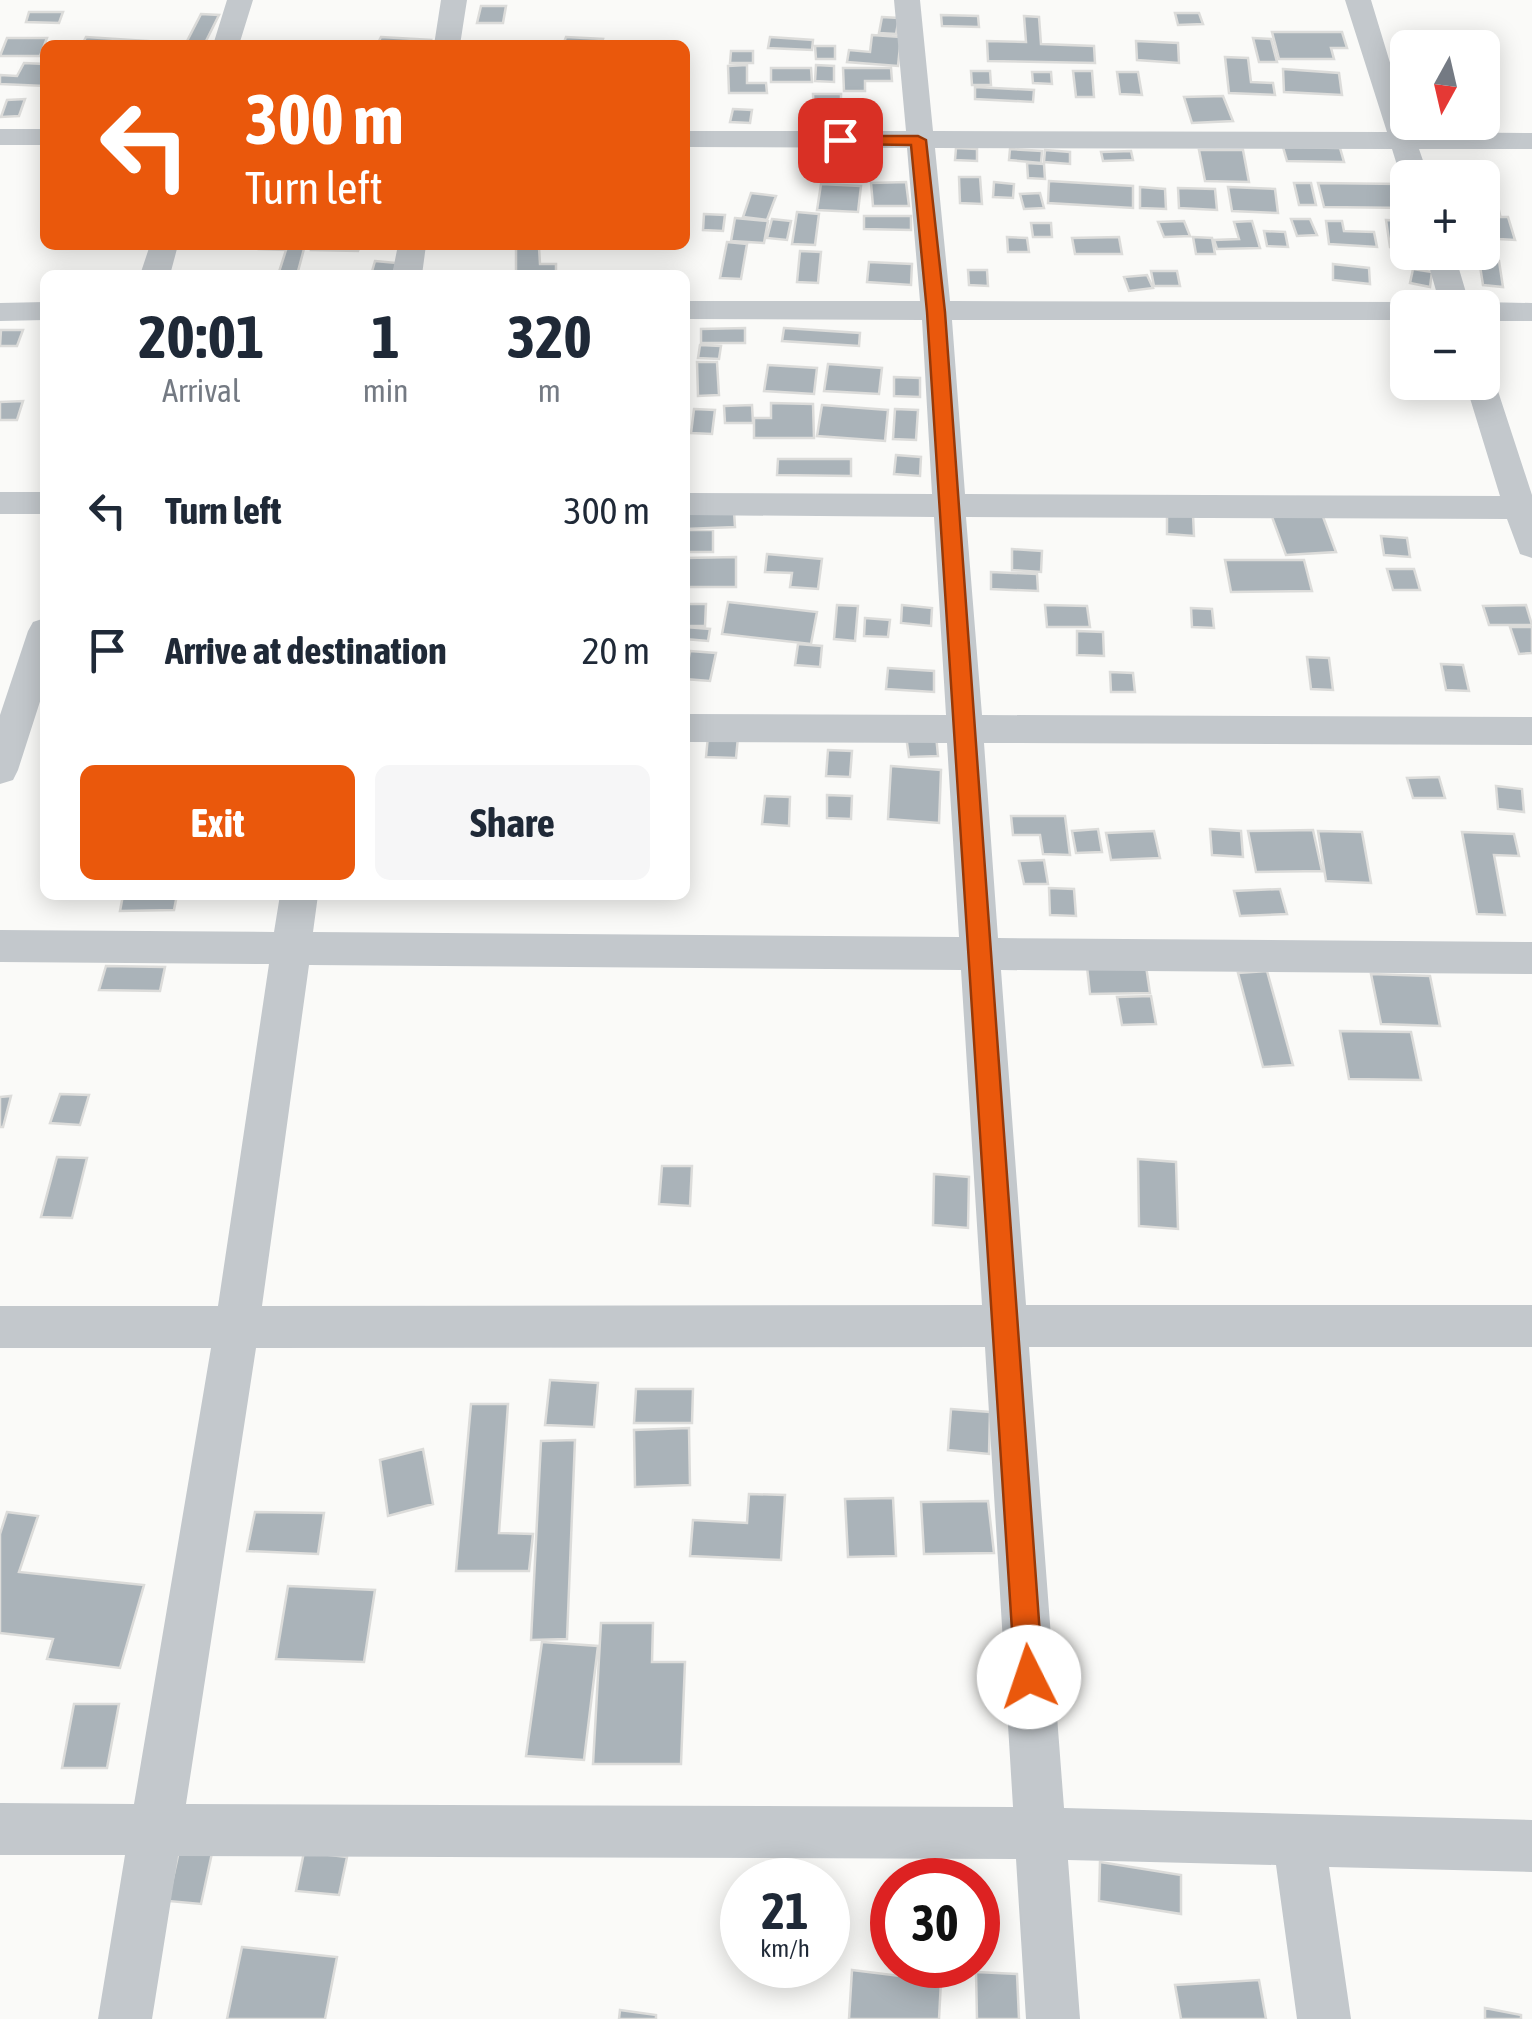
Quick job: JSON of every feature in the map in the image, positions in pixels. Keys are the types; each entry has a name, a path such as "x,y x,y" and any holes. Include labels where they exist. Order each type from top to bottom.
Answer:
{"street":[{"path":"228,40 240,0"},
{"path":"447,40 454,0"},
{"path":"907,0 936,312 1053,2019"},
{"path":"1358,0 1410,160"},
{"path":"0,137 40,138"},
{"path":"690,139 1532,142"},
{"path":"690,310 1390,311"},
{"path":"0,312 40,311"},
{"path":"1500,311 1532,312"},
{"path":"1486,400 1525,508 1532,546"},
{"path":"0,503 40,503"},
{"path":"690,504 1525,508"},
{"path":"0,770 21,719 40,649"},
{"path":"690,728 964,732 1532,730"},
{"path":"125,2019 237,1328 298,900"},
{"path":"0,946 1532,958"},
{"path":"0,1327 1532,1326"},
{"path":"0,1829 1040,1833 1532,1846"},
{"path":"1299,1842 1324,2019"}],"building":[{"path":"481,6 506,6 503,23 477,23"},
{"path":"29,12 63,12 59,23 26,22"},
{"path":"1175,13 1199,13 1203,24 1178,25"},
{"path":"201,14 219,15 206,40 188,40"},
{"path":"941,15 978,16 979,27 942,26"},
{"path":"1024,16 1039,17 1041,44 1094,46 1095,63 988,61 987,41 1026,42"},
{"path":"882,17 899,18 896,34 879,33"},
{"path":"1272,32 1342,32 1347,48 1331,48 1334,59 1279,59"},
{"path":"872,35 901,37 898,66 847,62 849,50 870,52"},
{"path":"86,37 132,40 84,40"},
{"path":"381,37 431,40 380,40"},
{"path":"566,37 603,39 603,40 565,40"},
{"path":"770,37 813,40 812,50 768,48"},
{"path":"7,38 47,38 40,40 40,56 0,56"},
{"path":"1253,38 1271,39 1277,62 1259,62"},
{"path":"1136,41 1178,43 1179,63 1137,60"},
{"path":"815,46 835,46 835,59 816,59"},
{"path":"731,51 753,51 753,63 730,63"},
{"path":"1225,57 1248,58 1251,82 1273,83 1275,95 1229,93"},
{"path":"24,63 40,64 40,86 0,84 0,75 17,76"},
{"path":"747,65 747,83 766,83 767,93 729,93 728,66"},
{"path":"816,65 834,66 834,82 815,81"},
{"path":"771,68 811,68 812,82 771,82"},
{"path":"843,68 891,68 892,81 865,81 865,91 844,91"},
{"path":"1283,69 1339,73 1342,95 1284,92"},
{"path":"971,71 990,71 991,85 972,85"},
{"path":"1073,71 1092,71 1094,97 1076,97"},
{"path":"1032,72 1051,72 1052,84 1033,83"},
{"path":"1117,72 1138,72 1142,95 1120,94"},
{"path":"975,87 1034,90 1033,102 975,99"},
{"path":"813,94 841,94 841,119 814,118"},
{"path":"1223,96 1233,121 1192,123 1184,97"},
{"path":"25,99 19,116 1,117 7,100"},
{"path":"733,109 752,110 750,123 730,122"},
{"path":"1283,147 1340,148 1344,162 1287,161"},
{"path":"956,148 977,149 977,161 955,160"},
{"path":"1010,149 1042,151 1041,163 1009,160"},
{"path":"1045,150 1070,152 1070,164 1044,162"},
{"path":"1199,150 1243,150 1249,182 1205,181"},
{"path":"1131,151 1133,160 1103,161 1101,152"},
{"path":"1027,163 1044,164 1045,179 1028,178"},
{"path":"959,177 980,177 982,204 960,203"},
{"path":"1049,181 1133,186 1133,208 1048,203"},
{"path":"906,182 909,206 873,206 871,183"},
{"path":"994,182 1014,184 1013,198 993,197"},
{"path":"1294,183 1311,183 1316,205 1299,205"},
{"path":"1318,183 1390,184 1390,208 1324,207"},
{"path":"821,184 861,186 858,212 817,210"},
{"path":"1140,187 1165,189 1166,209 1140,208"},
{"path":"1228,187 1275,189 1278,213 1232,211"},
{"path":"1178,188 1215,189 1217,210 1179,208"},
{"path":"751,193 776,196 767,220 743,217"},
{"path":"1040,193 1044,208 1024,209 1020,194"},
{"path":"797,212 819,214 815,245 792,244"},
{"path":"704,214 725,215 723,231 703,230"},
{"path":"864,216 911,216 911,230 864,229"},
{"path":"1500,217 1508,217 1515,240 1500,239"},
{"path":"735,218 768,221 764,243 731,241"},
{"path":"772,219 791,221 787,240 767,238"},
{"path":"1291,219 1310,219 1317,235 1297,236"},
{"path":"1184,221 1190,236 1164,237 1158,222"},
{"path":"1252,221 1260,248 1217,249 1214,240 1239,239 1234,222"},
{"path":"1326,221 1342,221 1344,231 1374,232 1377,247 1329,244"},
{"path":"1031,223 1051,223 1052,237 1033,237"},
{"path":"1264,231 1285,232 1288,247 1267,246"},
{"path":"1007,237 1027,238 1029,252 1008,252"},
{"path":"1119,237 1122,254 1075,254 1072,238"},
{"path":"1193,237 1212,238 1215,254 1196,254"},
{"path":"727,242 747,244 741,279 720,278"},
{"path":"286,250 304,250 298,270 280,270"},
{"path":"516,250 539,250 540,264 556,264 556,270 516,270"},
{"path":"800,251 821,252 818,283 797,282"},
{"path":"375,261 397,263 395,270 372,270"},
{"path":"869,262 912,264 911,285 867,282"},
{"path":"1333,264 1369,268 1370,284 1333,280"},
{"path":"1500,268 1503,287 1483,285 1481,270"},
{"path":"968,270 987,270 988,286 969,285"},
{"path":"1413,270 1432,272 1430,287 1410,283"},
{"path":"1151,271 1177,271 1180,286 1154,286"},
{"path":"1147,275 1153,288 1129,291 1124,277"},
{"path":"745,328 745,343 701,343 701,329"},
{"path":"784,328 860,333 859,346 782,341"},
{"path":"1,330 23,330 17,346 0,346"},
{"path":"700,345 721,346 719,359 698,358"},
{"path":"697,362 717,362 719,395 698,396"},
{"path":"828,364 882,368 879,394 824,391"},
{"path":"768,365 817,368 814,394 764,391"},
{"path":"894,377 920,378 920,397 894,396"},
{"path":"23,401 17,420 0,420 0,402"},
{"path":"771,403 813,404 814,438 754,438 754,418 771,418"},
{"path":"752,405 753,423 725,423 724,406"},
{"path":"822,405 888,410 885,441 817,436"},
{"path":"694,409 715,410 712,434 691,433"},
{"path":"895,409 918,410 916,440 893,439"},
{"path":"896,455 921,457 920,476 894,474"},
{"path":"778,459 851,459 851,476 777,475"},
{"path":"734,511 735,527 690,529 690,513"},
{"path":"1167,513 1193,515 1194,536 1167,534"},
{"path":"1322,514 1336,552 1286,555 1272,517"},
{"path":"690,530 713,530 713,552 690,552"},
{"path":"1381,536 1407,538 1410,557 1384,555"},
{"path":"1012,549 1042,551 1041,572 1012,570"},
{"path":"767,554 822,559 818,589 790,587 792,573 765,572"},
{"path":"736,557 736,587 690,587 690,558"},
{"path":"1225,560 1304,560 1312,591 1231,592"},
{"path":"1387,569 1414,569 1420,590 1393,590"},
{"path":"991,572 1037,574 1038,591 991,589"},
{"path":"728,602 817,612 811,644 722,634"},
{"path":"690,604 706,604 705,626 690,626"},
{"path":"837,605 858,606 855,641 834,639"},
{"path":"902,605 932,608 931,626 901,623"},
{"path":"1045,605 1087,606 1090,627 1047,627"},
{"path":"1526,605 1532,625 1489,625 1483,606"},
{"path":"1191,608 1212,609 1214,628 1192,627"},
{"path":"865,618 890,620 888,637 864,636"},
{"path":"690,627 710,629 708,641 690,639"},
{"path":"1510,627 1532,627 1532,653 1519,654"},
{"path":"1077,631 1103,632 1104,656 1077,655"},
{"path":"798,644 822,646 820,667 795,665"},
{"path":"690,651 716,653 710,681 690,679"},
{"path":"1307,657 1329,658 1333,690 1311,689"},
{"path":"1441,664 1463,665 1469,691 1446,690"},
{"path":"888,668 934,671 934,692 886,689"},
{"path":"1110,672 1133,673 1135,692 1111,692"},
{"path":"936,735 938,756 909,757 906,736"},
{"path":"708,736 738,737 736,758 706,757"},
{"path":"828,750 852,751 850,777 826,776"},
{"path":"891,766 941,770 939,823 888,819"},
{"path":"1439,777 1445,798 1413,798 1407,778"},
{"path":"1496,786 1522,789 1524,812 1498,809"},
{"path":"827,795 852,796 851,819 827,818"},
{"path":"765,796 790,797 789,826 762,824"},
{"path":"1011,816 1065,816 1070,855 1043,854 1040,835 1013,835"},
{"path":"1098,829 1102,852 1076,853 1072,831"},
{"path":"1210,829 1241,831 1243,857 1212,855"},
{"path":"1313,830 1322,871 1256,872 1248,831"},
{"path":"1154,831 1160,858 1111,860 1106,833"},
{"path":"1318,831 1362,832 1371,883 1326,881"},
{"path":"1462,832 1514,834 1519,856 1494,855 1505,915 1477,914"},
{"path":"1044,860 1048,884 1024,884 1019,861"},
{"path":"1049,888 1074,889 1076,916 1050,915"},
{"path":"1280,889 1287,914 1240,916 1234,891"},
{"path":"122,900 176,900 174,910 120,911"},
{"path":"106,966 165,967 160,991 99,990"},
{"path":"1146,966 1150,993 1090,994 1087,967"},
{"path":"1267,971 1293,1065 1263,1067 1238,973"},
{"path":"1371,974 1430,976 1440,1026 1381,1024"},
{"path":"1151,996 1156,1024 1122,1025 1117,997"},
{"path":"1340,1031 1411,1032 1421,1080 1349,1079"},
{"path":"60,1094 89,1095 80,1125 50,1123"},
{"path":"11,1096 3,1127 0,1127 0,1097"},
{"path":"57,1157 87,1158 72,1218 41,1217"},
{"path":"1138,1159 1176,1162 1178,1229 1139,1226"},
{"path":"662,1166 692,1166 690,1206 659,1204"},
{"path":"934,1174 969,1177 968,1228 933,1225"},
{"path":"550,1380 598,1383 594,1427 545,1425"},
{"path":"636,1389 693,1389 692,1423 634,1423"},
{"path":"471,1404 508,1404 499,1533 533,1534 529,1571 456,1571"},
{"path":"951,1409 990,1412 989,1454 948,1450"},
{"path":"689,1428 690,1485 635,1487 634,1430"},
{"path":"575,1440 567,1639 531,1640 541,1441"},
{"path":"423,1449 433,1504 388,1516 380,1460"},
{"path":"749,1494 785,1495 781,1560 690,1556 693,1520 747,1523"},
{"path":"893,1498 896,1556 848,1557 845,1499"},
{"path":"988,1501 994,1553 924,1554 921,1502"},
{"path":"7,1512 38,1516 19,1572 144,1585 120,1668 47,1659 53,1639 0,1633 0,1534"},
{"path":"255,1512 324,1513 318,1554 247,1551"},
{"path":"288,1586 375,1590 364,1662 276,1659"},
{"path":"601,1623 653,1623 652,1662 685,1662 681,1764 593,1764"},
{"path":"542,1642 598,1646 584,1760 526,1756"},
{"path":"74,1704 119,1704 107,1768 62,1768"},
{"path":"179,1851 212,1853 201,1904 168,1901"},
{"path":"304,1852 347,1857 339,1895 296,1891"},
{"path":"1100,1862 1181,1875 1181,1914 1099,1901"},
{"path":"242,1947 337,1957 325,2019 227,2019"},
{"path":"852,1970 870,1972 870,1988 941,1988 939,2019 849,2019"},
{"path":"1000,1973 1017,1974 1019,2019 977,2019 976,1988 1000,1988"},
{"path":"1259,1980 1266,2019 1181,2019 1175,1985"},
{"path":"1485,2008 1521,2015 1521,2019 1485,2019"},
{"path":"620,2010 656,2015 656,2019 619,2019"}],"route":[{"path":"840,140 918,140 936,312 1029,1677"}]}
